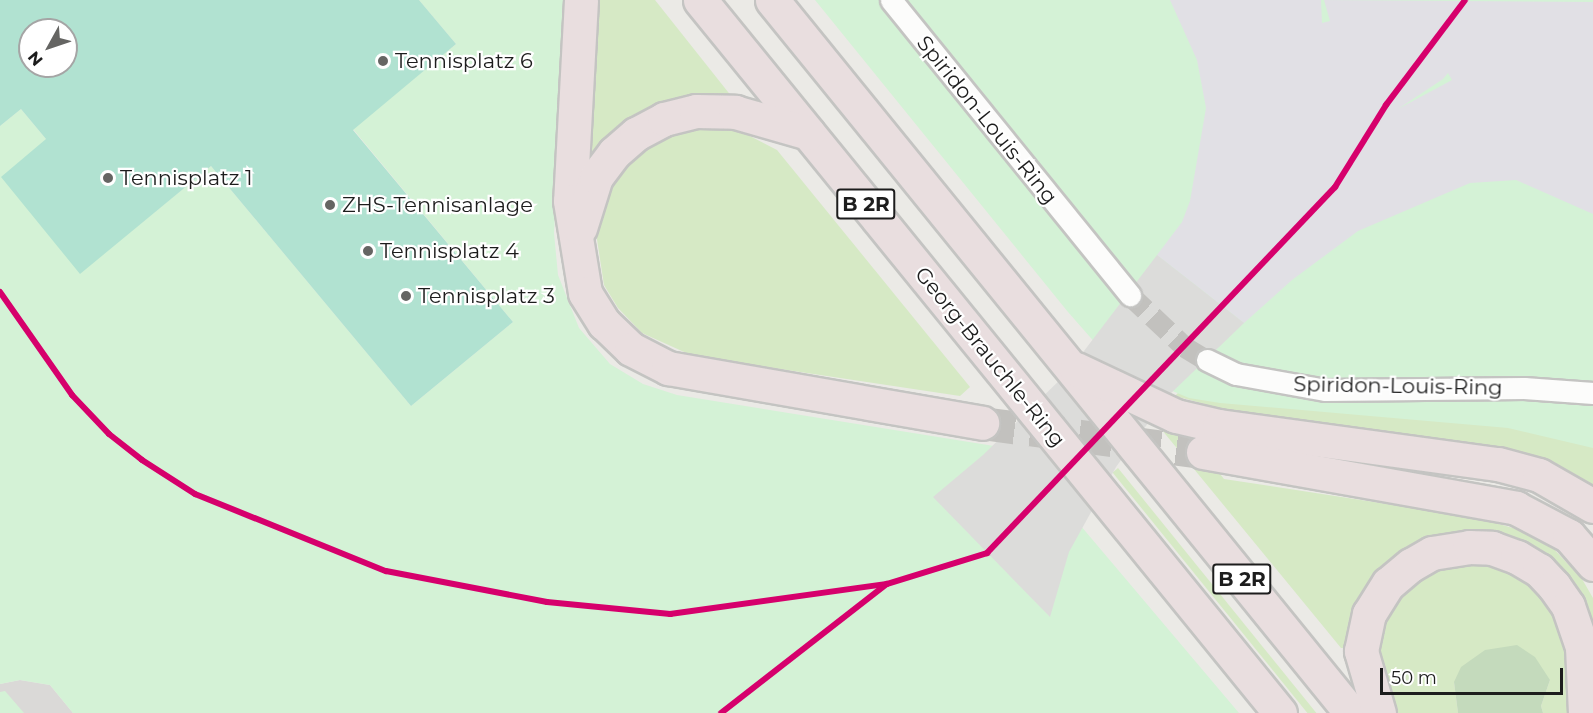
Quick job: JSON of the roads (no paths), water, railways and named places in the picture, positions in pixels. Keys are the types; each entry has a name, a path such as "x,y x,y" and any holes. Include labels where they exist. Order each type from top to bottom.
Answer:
{"highway":[{"path":"580,0 570,201 577,235 577,258 585,293 604,324 631,349 668,368 982,423"},
{"name":"Georg-Brauchle-Ring","path":"700,0 1280,713"},
{"name":"B 2R","path":"772,0 1351,713"},
{"path":"577,235 596,177 614,153 636,134 664,119 696,111 735,112 808,133"},
{"path":"1069,366 1176,416 1219,426 1498,464 1539,475 1593,506"},
{"path":"1203,452 1516,508 1569,536 1593,564"},
{"path":"1379,713 1361,651 1369,614 1388,584 1411,565 1432,553 1469,547 1492,548 1517,557 1539,570 1568,606 1582,647 1585,713"}],"street":[{"name":"Spiridon-Louis-Ring","path":"891,0 1130,295"},
{"name":"Spiridon-Louis-Ring","path":"1207,360 1236,374 1325,390 1524,388 1593,393"}],"tunnel":[{"path":"1130,295 1185,347 1207,360"},
{"path":"982,423 1203,452"}],"place":[{"name":"Tennisplatz 6","path":"383,61"},
{"name":"Tennisplatz 1","path":"108,178"},
{"name":"ZHS-Tennisanlage","path":"330,205"},
{"name":"Tennisplatz 4","path":"368,251"},
{"name":"Tennisplatz 3","path":"406,296"}]}
